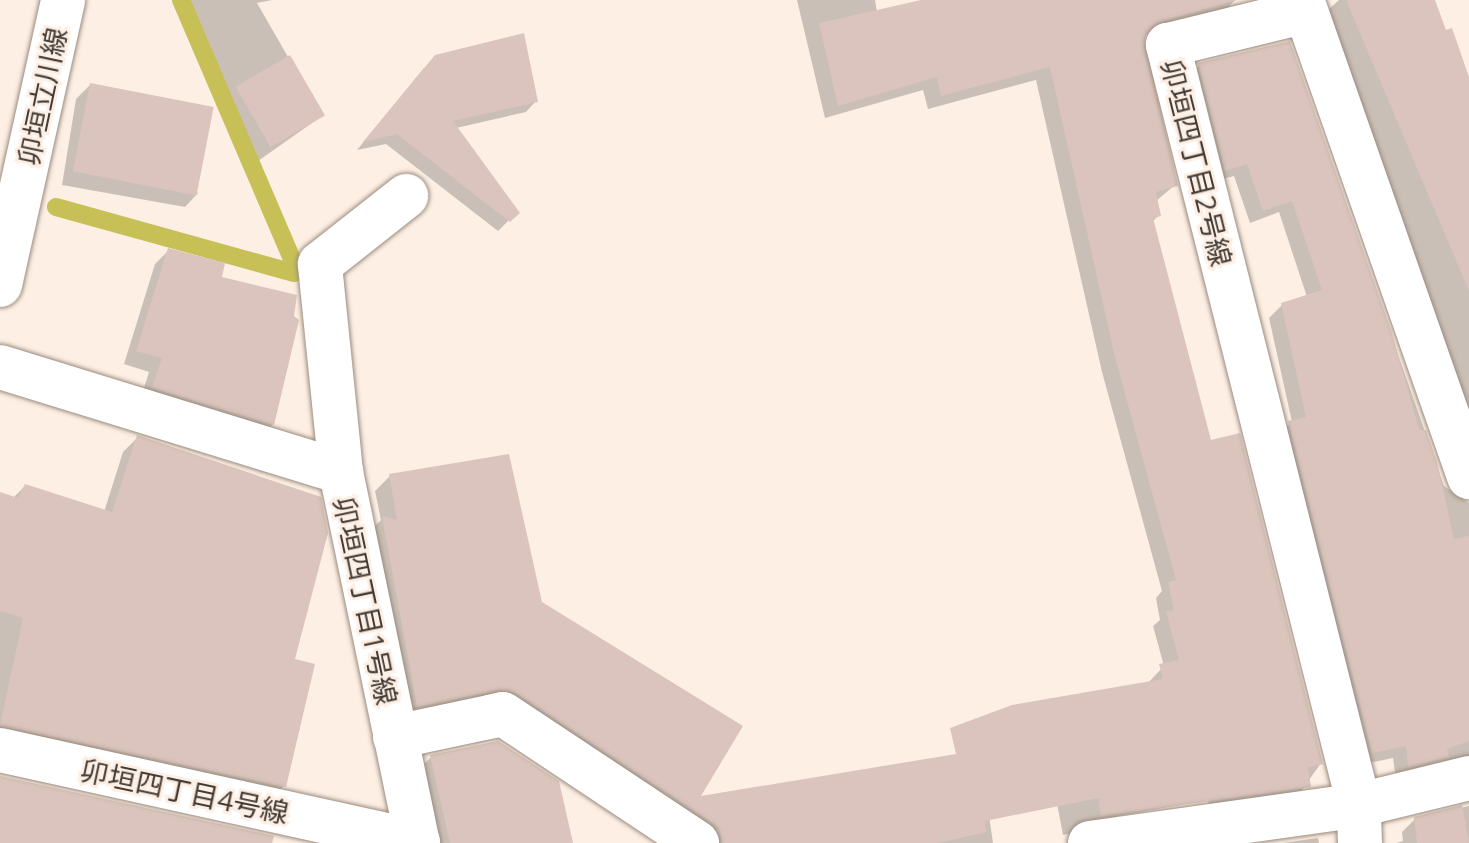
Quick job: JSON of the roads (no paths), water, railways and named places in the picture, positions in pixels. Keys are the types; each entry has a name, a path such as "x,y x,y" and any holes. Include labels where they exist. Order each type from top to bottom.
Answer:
{"street":[{"name":"卯垣立川線","path":"0,285 63,0"},
{"name":"卯垣四丁目2号線","path":"1359,824 1168,45 1306,11 1469,477"},
{"path":"341,472 320,264 406,196"},
{"name":"卯垣四丁目1号線","path":"0,367 341,472 418,843"},
{"path":"395,737 503,714 697,843"},
{"name":"卯垣四丁目4号線","path":"0,750 418,843"},
{"path":"1090,843 1359,824 1469,778"}],"waterway":[{"path":"181,0 296,268"},
{"path":"56,207 294,273"}]}
